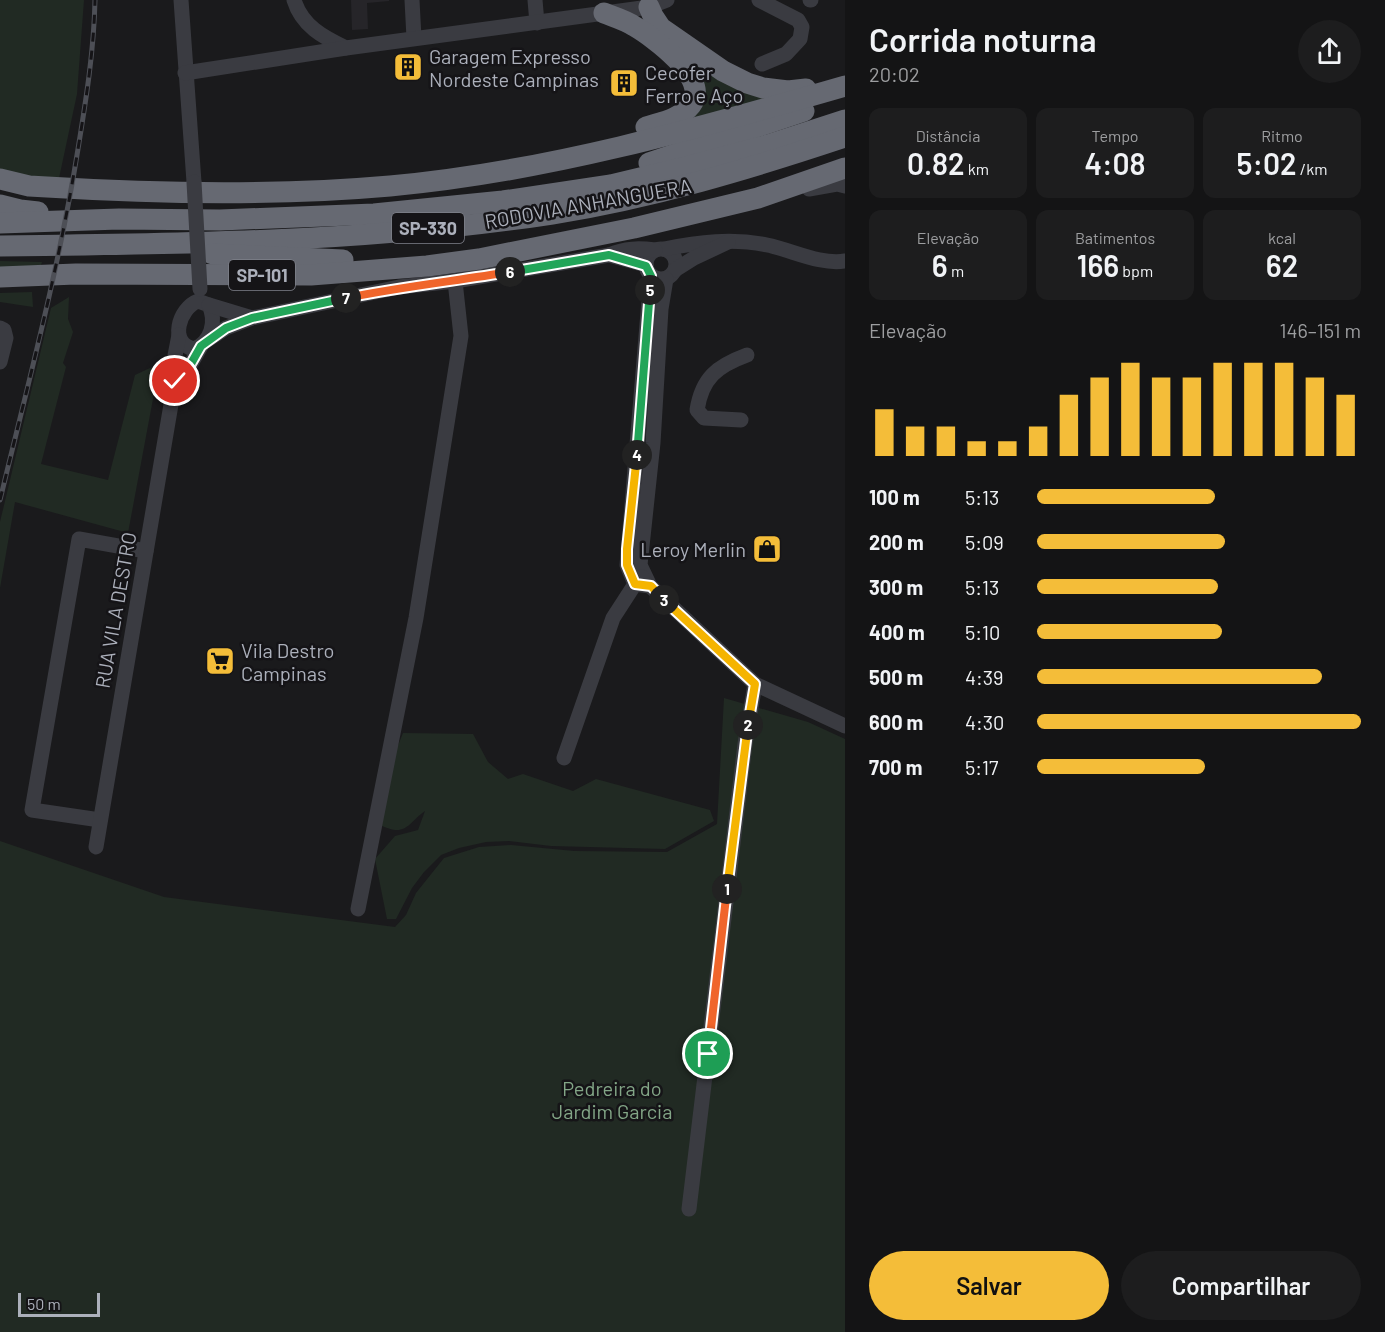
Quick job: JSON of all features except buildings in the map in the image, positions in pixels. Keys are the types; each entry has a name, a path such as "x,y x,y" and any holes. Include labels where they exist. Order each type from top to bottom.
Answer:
{"highway":[{"path":"658,3 652,16 661,28 723,71 747,83 763,88 788,91 845,85"},
{"path":"507,170 672,120 691,105 695,98 695,90 691,77 681,63 632,24 604,13"},
{"path":"0,178 29,186 98,190 281,194 392,186 507,170 617,149 845,85"},
{"path":"503,201 662,159 845,97"},
{"name":"RODOVIA ANHANGUERA","path":"0,223 119,219 220,220 363,214 503,201 611,184 686,167 768,145 845,120"},
{"name":"RODOVIA ANHANGUERA","path":"0,246 268,240 458,226 552,214 687,186 775,161 845,137"},
{"path":"108,245 156,252 321,260 523,249 634,228 758,198 845,168"},
{"path":"0,205 20,210 119,219"},
{"name":"SP-101","path":"0,277 76,274 311,275 427,266 479,259 523,249"}],"street":[{"path":"175,381 188,369 204,344 213,321 202,298 181,0"},
{"path":"294,0 306,24 325,38 346,48"},
{"path":"412,0 414,38"},
{"path":"535,0 537,23"},
{"path":"759,0 798,20 801,27 800,39 786,54 762,64"},
{"path":"185,73 414,38 537,23 658,3"},
{"path":"758,198 827,185 845,186"},
{"path":"845,261 824,261 767,245 747,242 710,241 660,250 648,256 660,273 627,549 627,565 643,582 755,684 845,726"},
{"path":"609,255 660,273 728,242"},
{"path":"178,335 186,348 194,349 226,328 252,318 399,287 456,281 609,255 621,250 638,248 669,251 676,260 660,273"},
{"path":"358,909 416,618 461,336 456,281"},
{"path":"202,298 252,318"},
{"name":"RUA VILA DESTRO","path":"96,847 175,381 171,376 178,335 186,308 202,298"},
{"path":"0,328 4,330 6,338 0,362"},
{"path":"741,420 704,418 697,410 699,394 722,365 747,355"},
{"path":"100,820 33,810 34,798 79,539 146,550"},
{"path":"564,758 613,618 643,582"},
{"path":"689,1209 745,744 755,684"}],"shaded area":[{"path":"351,0 389,1 367,3 368,29 352,30"}],"green space":[{"path":"0,0 84,0 77,94 58,183 0,173"},
{"path":"666,38 777,95 679,125 700,107"},
{"path":"0,261 42,262 40,269 0,273"},
{"path":"32,292 33,307 0,302 0,293"},
{"path":"69,297 68,319 73,332 63,363 66,367 41,464 108,480 135,375 152,367 158,372 128,533 15,502 0,588 0,522 51,308"},
{"name":"Pedreira do Jardim Garcia","path":"724,698 808,722 845,739 845,1332 0,1332 0,841 164,897 395,927 406,915 416,893 444,858 479,847 511,845 574,851 667,852 717,824"},
{"path":"403,733 473,734 488,762 508,779 523,774 573,791 596,779 710,810 714,821 665,849 551,846 509,841 486,842 459,848 441,855 412,888 396,919 387,919 375,859 395,836 418,830 425,811 400,830 378,824 391,763"}],"railway":[{"path":"0,500 62,238 89,75 95,0"}],"place":[{"name":"Garagem Expresso Nordeste Campinas","path":"408,67"},
{"name":"Cecofer Ferro e Aço","path":"624,83"},
{"name":"Leroy Merlin","path":"767,549"},
{"name":"Vila Destro Campinas","path":"220,661"}],"route":[{"path":"175,381 188,369 206,341 226,328 252,318 399,287 456,281 609,255 646,266 651,276 627,565 635,584 651,586 755,684 745,744 708,1054"}]}
